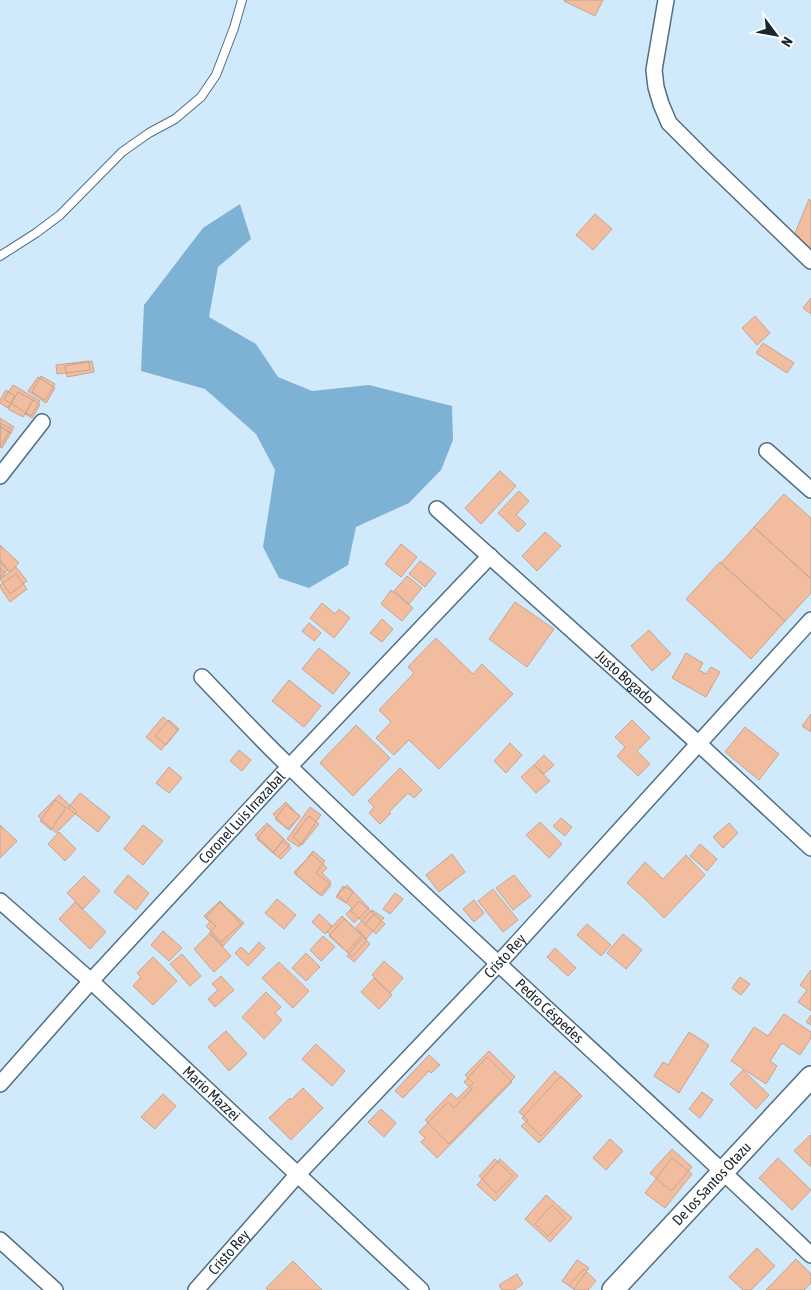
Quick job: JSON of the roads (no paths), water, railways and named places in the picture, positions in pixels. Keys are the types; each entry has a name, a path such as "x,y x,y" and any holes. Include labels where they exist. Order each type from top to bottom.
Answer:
{"street":[{"path":"666,0 654,70 656,87 669,123 811,261"},
{"path":"1,471 42,422"},
{"path":"767,451 811,490"},
{"name":"Justo Bogado","path":"436,509 699,744 811,848"},
{"name":"Coronel Luis Irrazabal","path":"0,1084 91,981 289,767 490,556"},
{"name":"Cristo Rey","path":"196,1290 298,1174 498,964 811,620"},
{"name":"Pedro Céspedes","path":"202,677 289,767 811,1255"},
{"name":"Mario Mazzei","path":"0,901 91,981 421,1290"},
{"name":"De los Santos Otazu","path":"613,1290 811,1077"},
{"path":"0,1240 55,1290"}],"lane":[{"path":"0,256 60,215 122,152 149,133 175,119 201,96 216,75 234,28 242,0"}]}
